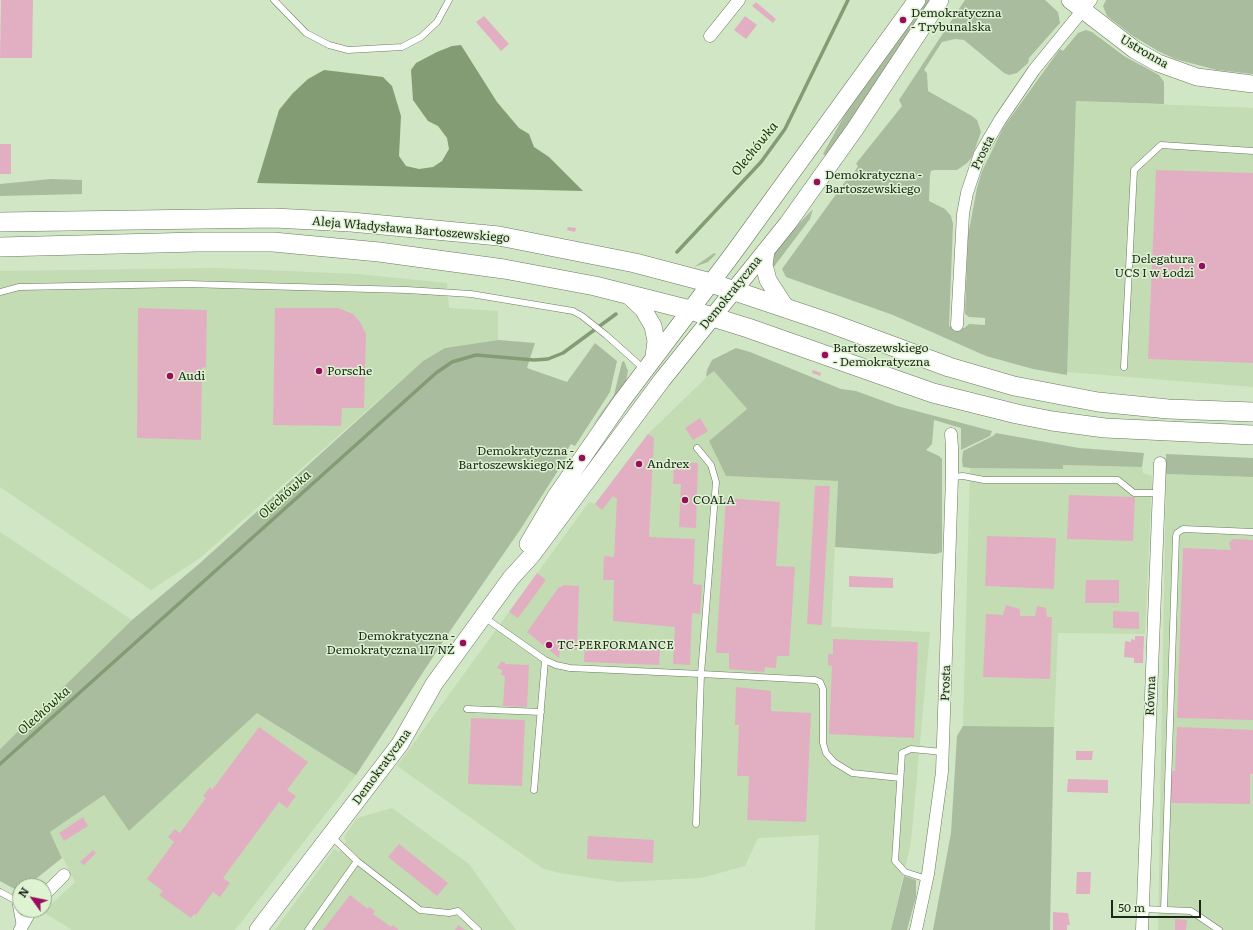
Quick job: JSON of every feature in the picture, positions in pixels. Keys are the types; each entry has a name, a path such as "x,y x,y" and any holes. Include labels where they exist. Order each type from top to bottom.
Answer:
{"main road":[{"name":"Aleja Władysława Bartoszewskiego","path":"0,222 274,218 351,222 499,236 572,250 711,283 786,308 949,368 1048,394 1098,402 1161,408 1253,412"},
{"name":"Aleja Władysława Bartoszewskiego","path":"0,247 198,242 273,242 327,246 504,269 570,280 690,310 933,393 1017,414 1052,421 1105,428 1253,435"}],"street":[{"path":"710,36 739,0"},
{"name":"Demokratyczna","path":"511,578 556,496 644,370 711,283 820,136 918,0"},
{"name":"Demokratyczna","path":"258,930 400,744 434,684 511,578 532,555 662,380 766,251 855,129 940,0"},
{"name":"Ustronna","path":"1081,3 1135,50 1158,63 1197,77 1253,84"},
{"name":"Prosta","path":"957,325 963,214 967,193 978,160 990,136 1034,70 1069,29 1081,3"},
{"path":"766,251 764,265 768,280 786,308"},
{"path":"627,294 643,310 653,326 656,341 654,356"},
{"name":"Prosta","path":"916,930 935,830 943,752 952,478 951,434"},
{"name":"Równa","path":"1142,930 1160,463"},
{"path":"52,887 64,875"},
{"path":"20,930 27,918"}],"lane":[{"path":"274,0 306,33 329,45 348,50 402,47 421,37 437,22 449,0"},
{"path":"1124,367 1134,170 1161,145 1253,150"},
{"path":"0,292 19,287 187,284 471,294 567,309 582,316 644,370"},
{"path":"696,824 700,674 716,482 710,465 698,448"},
{"path":"952,478 963,476 984,480 1118,480 1134,493 1159,493"},
{"path":"1164,910 1177,533 1183,529 1253,532"},
{"path":"483,616 545,660 570,668 815,680 820,682 823,689 821,734 826,753 834,762 852,773 900,778"},
{"path":"534,790 545,660"},
{"path":"468,709 541,712"},
{"path":"927,878 905,872 895,862 902,753 911,749 943,752"},
{"path":"331,836 357,861 420,910 449,913 458,911 478,930"},
{"path":"308,930 357,861"},
{"path":"0,892 15,900 20,930"},
{"path":"1143,909 1191,911 1219,930"}],"shaded area":[{"path":"926,0 932,0 826,156 823,154 848,109"},
{"path":"965,0 1045,0 1058,12 1060,23 1029,58 1028,63 1017,73 1009,75 1004,73 964,40 955,39 942,42 924,70 927,73 928,91 972,116 977,120 981,132 972,157 967,163 957,170 934,170 931,171 930,175 929,201 945,209 951,216 953,224 949,326 964,328 969,324 985,325 985,318 969,317 965,314 968,236 977,188 982,171 1003,128 1060,49 1063,51 1078,33 1086,30 1092,32 1124,56 1159,75 1164,82 1164,104 1076,101 1067,375 1033,369 986,356 893,315 786,277 782,269 847,179 848,175 853,174 858,166 856,164 858,161 902,106 899,100"},
{"path":"1106,0 1253,0 1253,74 1217,70 1175,59 1158,51 1133,36 1107,16 1103,6"},
{"path":"461,45 497,102 519,128 529,134 534,147 549,157 583,191 257,183 279,110 293,93 308,79 324,70 383,77 392,86 401,116 399,156 406,166 419,169 433,167 442,161 449,149 447,138 438,126 428,121 413,100 411,70 416,63 437,52 452,46"},
{"path":"1076,101 1253,108 1253,387 1067,372"},
{"path":"51,179 82,180 82,194 0,196 0,184"},
{"path":"813,209 810,219 773,268 771,257 785,238"},
{"path":"714,253 716,254 708,262 694,267"},
{"path":"216,268 357,274 447,283 449,308 498,311 498,340 445,348 423,361 200,558 151,590 0,487 0,271"},
{"path":"498,340 535,343 527,368 567,382 595,343 617,361 610,392 575,446 571,444 565,453 568,455 520,530 448,634 356,775 257,713 129,831 104,795 50,832 62,858 37,878 12,878 12,888 0,881 0,749 132,620 199,564 423,361 445,348"},
{"path":"736,348 750,352 841,389 856,391 897,406 992,431 990,436 961,450 961,428 934,420 932,444 926,450 942,459 942,552 936,554 835,547 838,481 726,476 709,441 747,409 714,371 706,377 707,370 712,360"},
{"path":"624,361 628,371 626,382 615,399 592,426 614,395 622,362"},
{"path":"714,370 747,409 709,441 726,476 838,481 831,627 930,632 911,842 891,930 815,930 819,835 758,838 745,866 701,878 620,882 559,873 542,868 397,766 589,502 595,504 648,434"},
{"path":"996,433 1079,448 1144,453 1142,467 1063,465 1063,469 963,467 963,451"},
{"path":"1166,454 1253,458 1253,477 1166,474"},
{"path":"1063,465 1142,467 1143,473 1152,476 1145,634 1058,633 1054,727 963,726 970,468 1062,469"},
{"path":"1166,474 1253,477 1253,930 1158,930"},
{"path":"0,532 132,620 0,749"},
{"path":"257,712 356,775 235,930 72,930 52,918 52,904 75,882 50,832 104,795 129,831"},
{"path":"963,726 1054,727 1050,930 933,930 951,833 957,736"},
{"path":"392,808 469,864 516,930 275,930 334,849 339,852 346,842 344,837 357,818"},
{"path":"904,876 916,880 916,897 907,930 891,930"}],"building":[{"path":"1,0 33,0 32,58 0,58"},
{"path":"756,2 776,19 773,23 752,6"},
{"path":"484,16 509,44 501,51 476,22"},
{"path":"745,16 757,25 746,39 734,30"},
{"path":"0,144 11,144 11,174 0,174"},
{"name":"Delegatura UCS I w Łodzi","path":"1156,170 1253,173 1253,363 1148,359"},
{"path":"568,227 576,228 575,232 567,230"},
{"name":"Audi","path":"138,308 207,310 206,367 202,368 201,440 137,438"},
{"name":"Porsche","path":"275,308 338,308 353,314 360,322 366,334 364,408 342,408 341,426 273,425"},
{"path":"813,370 821,373 820,376 812,373"},
{"path":"700,418 708,431 693,440 685,428"},
{"path":"648,434 654,438 649,537 695,539 693,584 702,585 700,614 692,613 690,665 673,664 675,627 613,621 614,580 603,580 604,556 614,557 617,499 613,496 602,510 595,504"},
{"path":"674,462 698,463 696,528 679,527 681,484 673,484"},
{"path":"815,486 830,486 822,625 807,624"},
{"path":"1069,495 1135,497 1133,541 1067,539"},
{"path":"726,498 780,502 776,566 795,567 789,656 777,656 776,668 765,667 764,672 729,669 729,653 716,653"},
{"path":"987,536 1056,538 1054,589 985,586"},
{"path":"1233,539 1253,540 1253,720 1177,718 1183,548 1231,550 1229,543"},
{"path":"537,573 546,580 518,618 509,612"},
{"path":"849,576 893,578 893,588 849,587"},
{"path":"1086,580 1119,580 1119,603 1085,603"},
{"path":"563,585 579,586 577,650 560,650 559,658 527,632 559,587 562,587"},
{"path":"1006,605 1020,609 1020,616 1035,616 1037,606 1046,608 1047,617 1052,617 1050,679 983,677 986,614 1003,615"},
{"path":"1113,611 1139,612 1139,629 1113,628"},
{"path":"1135,636 1144,636 1143,663 1134,663 1134,658 1124,657 1125,641 1131,642 1131,639 1135,640"},
{"path":"833,639 918,642 914,738 829,734 832,666 828,665 828,654 833,654"},
{"path":"585,645 660,648 659,665 584,662"},
{"path":"501,662 505,662 505,664 529,665 527,707 503,706 505,676 501,675 502,670 497,668"},
{"path":"736,687 771,691 771,711 811,713 806,822 747,820 749,776 737,776 739,725 735,725"},
{"path":"471,718 525,720 522,786 468,784"},
{"path":"259,727 308,762 287,790 296,796 287,808 279,802 223,878 230,883 220,897 213,892 196,915 194,914 191,918 159,895 163,891 147,879 174,842 168,837 175,829 180,833 206,798 203,796 210,787 212,790"},
{"path":"1177,727 1253,730 1253,774 1250,774 1250,804 1169,803 1171,771 1175,771"},
{"path":"1076,751 1093,751 1092,760 1076,760"},
{"path":"1068,779 1108,780 1108,793 1067,792"},
{"path":"83,817 88,826 64,841 59,833"},
{"path":"588,836 654,840 653,863 587,859"},
{"path":"399,844 448,883 437,896 388,857"},
{"path":"93,850 96,853 84,865 80,862"},
{"path":"1077,872 1091,872 1090,894 1076,894"},
{"path":"350,895 368,909 369,907 375,911 373,914 391,927 393,925 399,930 323,930"},
{"path":"1053,912 1068,913 1070,925 1067,925 1067,930 1053,930"},
{"path":"1175,919 1187,920 1186,930 1175,930"},
{"path":"458,925 465,930 455,930"}],"waterway":[{"name":"Olechówka","path":"677,252 761,162 785,129 848,0"},
{"name":"Olechówka","path":"0,764 436,373 452,362 476,355 534,360 548,359 563,353 616,314"}],"place":[{"name":"Demokratyczna - Trybunalska","path":"903,20"},
{"name":"Demokratyczna - Bartoszewskiego","path":"817,182"},
{"name":"Delegatura UCS I w Łodzi","path":"1202,266"},
{"name":"Bartoszewskiego - Demokratyczna","path":"825,355"},
{"name":"Porsche","path":"319,371"},
{"name":"Audi","path":"170,376"},
{"name":"Demokratyczna - Bartoszewskiego NŻ","path":"582,458"},
{"name":"Andrex","path":"639,464"},
{"name":"COALA","path":"685,500"},
{"name":"Demokratyczna - Demokratyczna 117 NŻ","path":"463,643"},
{"name":"TC-PERFORMANCE","path":"549,645"}]}
